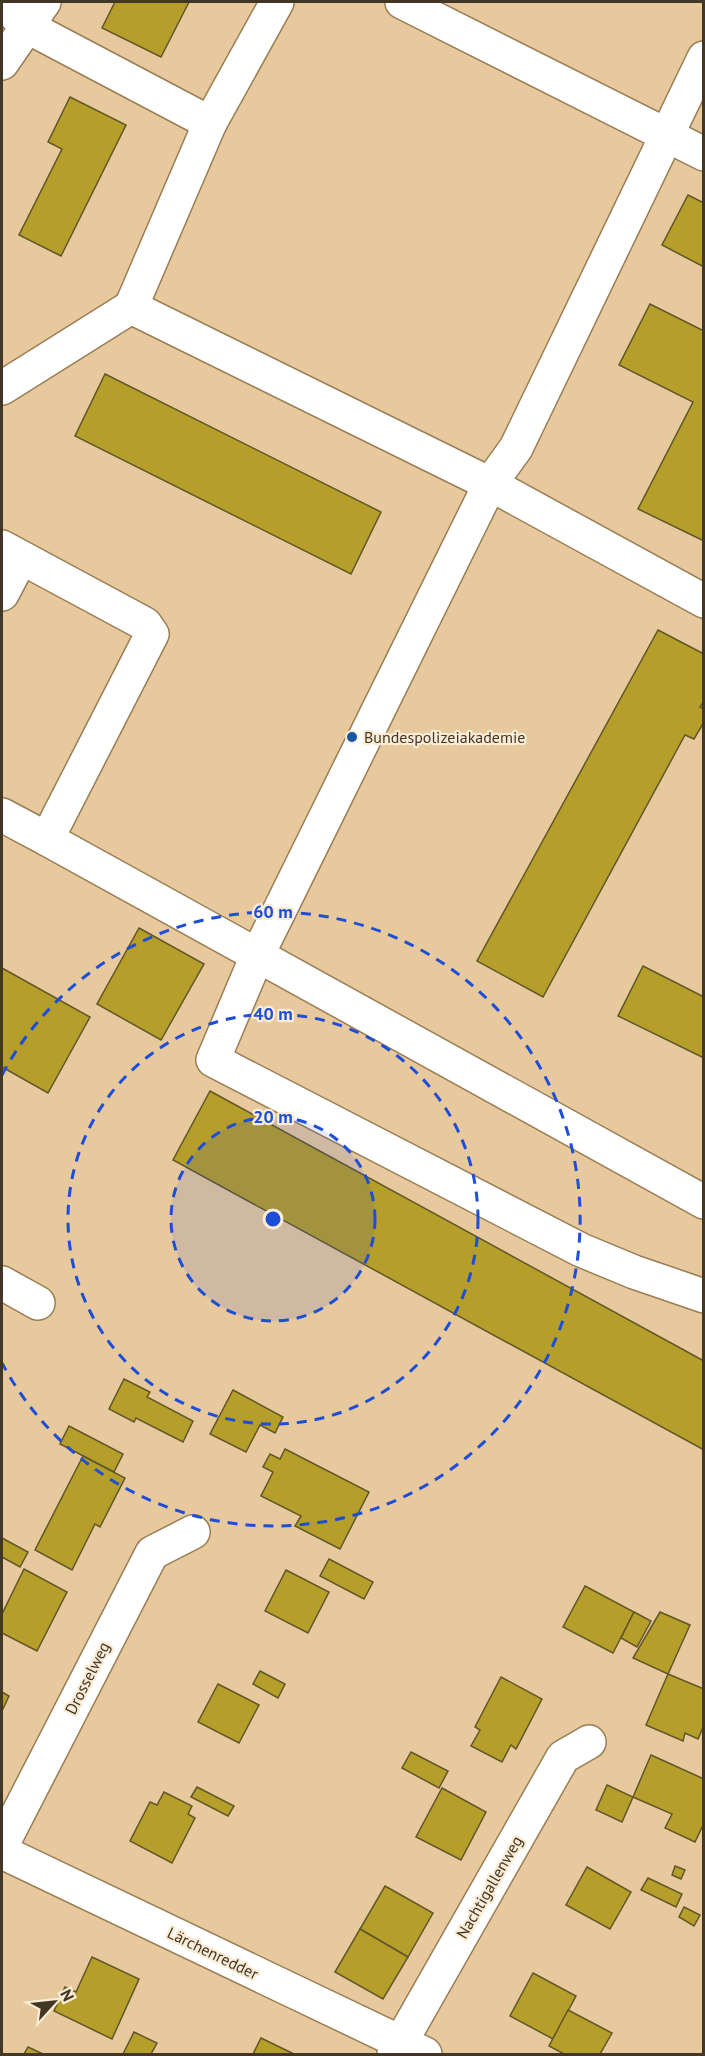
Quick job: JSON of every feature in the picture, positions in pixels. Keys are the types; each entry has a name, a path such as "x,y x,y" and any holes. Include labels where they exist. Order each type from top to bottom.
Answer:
{"street":[{"path":"2,2 36,14 210,123"},
{"path":"2,388 131,307 210,123 277,2"},
{"path":"402,2 664,136 704,154"},
{"path":"2,63 36,14"},
{"path":"704,58 664,136 516,448 490,484 257,956 213,1060 581,1250 634,1272 704,1296"},
{"path":"131,307 490,484 704,601"},
{"path":"2,594 11,553 145,624 152,634 47,840"},
{"path":"2,815 704,1202"},
{"path":"2,1283 38,1303"},
{"name":"Drosselweg","path":"2,1845 152,1553 193,1532"},
{"name":"Nachtigallenweg","path":"407,2051 562,1757 589,1742"},
{"name":"Lärchenredder","path":"2,1852 407,2051"}],"building":[{"path":"115,2 189,2 161,57 102,28"},
{"path":"70,97 126,125 61,256 19,235 62,149 48,142"},
{"path":"688,195 704,203 704,267 662,245"},
{"path":"650,304 704,331 704,541 638,509 693,402 619,365"},
{"path":"105,374 381,512 351,574 75,436"},
{"path":"658,630 704,654 704,701 700,707 704,709 704,722 694,739 685,735 543,997 477,961"},
{"path":"139,928 204,964 161,1040 97,1004"},
{"path":"643,966 704,997 704,1058 618,1016"},
{"path":"2,968 90,1017 48,1093 2,1067"},
{"path":"210,1091 704,1361 704,1450 173,1160"},
{"path":"124,1379 150,1392 147,1397 193,1421 183,1442 136,1418 134,1422 109,1409"},
{"path":"233,1390 283,1417 275,1433 260,1425 246,1452 210,1434"},
{"path":"69,1426 123,1454 114,1472 60,1444"},
{"path":"285,1449 369,1492 340,1549 295,1526 301,1516 261,1496 273,1472 263,1467 270,1454 280,1459"},
{"path":"83,1456 125,1478 100,1527 95,1524 72,1570 35,1550"},
{"path":"2,1538 28,1552 20,1567 2,1557"},
{"path":"329,1559 373,1582 364,1599 320,1576"},
{"path":"24,1569 67,1592 37,1651 2,1633 2,1614"},
{"path":"286,1570 329,1592 308,1633 265,1611"},
{"path":"585,1586 634,1612 613,1653 563,1627"},
{"path":"634,1612 651,1621 637,1647 621,1638"},
{"path":"660,1612 690,1625 668,1674 633,1658"},
{"path":"260,1671 285,1684 278,1698 253,1684"},
{"path":"668,1674 704,1689 704,1725 698,1739 685,1733 683,1741 646,1725"},
{"path":"501,1677 542,1699 516,1749 511,1745 502,1762 471,1746 480,1730 475,1727"},
{"path":"218,1684 259,1705 239,1743 198,1722"},
{"path":"2,1692 9,1696 2,1711"},
{"path":"411,1752 448,1771 439,1788 402,1768"},
{"path":"651,1755 704,1779 704,1823 695,1842 665,1828 672,1814 633,1797"},
{"path":"607,1785 633,1797 622,1822 596,1810"},
{"path":"197,1787 234,1806 228,1816 191,1797"},
{"path":"442,1788 486,1812 461,1860 416,1837"},
{"path":"164,1792 192,1806 188,1814 195,1818 172,1863 130,1841 150,1802 157,1805"},
{"path":"675,1866 685,1870 681,1879 672,1875"},
{"path":"587,1867 631,1892 610,1929 566,1905"},
{"path":"648,1878 682,1894 676,1907 641,1890"},
{"path":"385,1886 433,1913 408,1957 360,1929"},
{"path":"684,1907 700,1915 694,1926 679,1917"},
{"path":"360,1929 408,1957 383,1999 335,1972"},
{"path":"92,1957 139,1979 112,2039 54,2011 65,1987 76,1992"},
{"path":"533,1973 576,1996 553,2039 510,2016"},
{"path":"568,2010 612,2033 600,2054 564,2054 549,2046"},
{"path":"134,2032 157,2043 151,2054 123,2054"},
{"path":"261,2038 294,2054 253,2054"},
{"path":"28,2047 43,2054 24,2054"}],"place":[{"name":"Bundespolizeiakademie","path":"352,737"}]}
